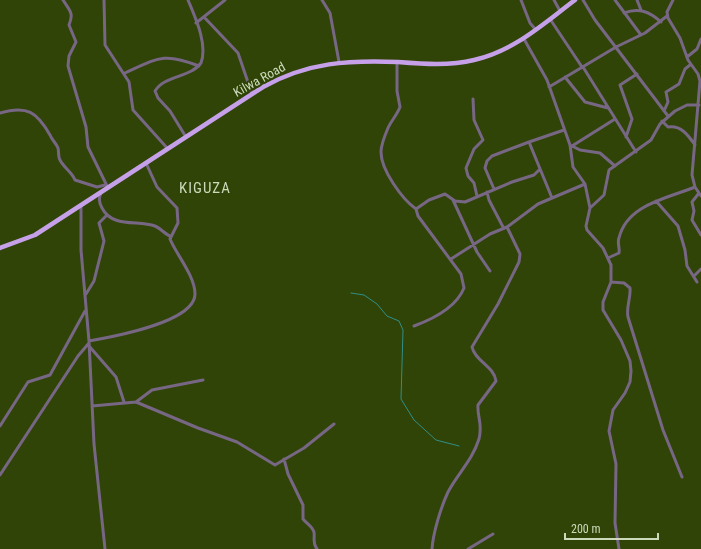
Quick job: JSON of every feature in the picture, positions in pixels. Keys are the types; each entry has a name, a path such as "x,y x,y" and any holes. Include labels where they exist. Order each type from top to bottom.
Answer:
{"highway":[{"name":"Kilwa Road","path":"0,248 35,235 101,193 106,187 168,149 186,136 252,94 286,75 318,65 339,62 397,62 434,64 464,62 495,54 524,39 575,0"}],"street":[{"path":"0,113 16,108 37,116 56,143 60,161 72,173 75,180 97,187 106,187 88,146 86,127 68,66 69,56 76,42 69,25 72,19 72,14 63,0"},
{"path":"104,0 105,44 125,73 131,86 133,110 168,149"},
{"path":"186,136 170,111 158,98 155,91 161,85 199,66 203,59 196,24 188,0"},
{"path":"196,24 225,0"},
{"path":"322,0 330,13 339,62"},
{"path":"521,0 530,22 536,30"},
{"path":"554,0 560,11"},
{"path":"583,0 668,116"},
{"path":"615,0 641,35"},
{"path":"638,0 641,10"},
{"path":"549,87 616,46 641,35 661,22 667,16 668,9 674,0"},
{"path":"624,13 641,10 650,14 661,22"},
{"path":"667,16 680,38 690,65 700,78 700,105 692,175 695,186 700,195 692,202 694,211 692,220 701,235"},
{"path":"204,17 238,53 252,94"},
{"path":"550,19 636,152"},
{"path":"524,39 542,70 571,145 573,167 585,184 590,208 586,226 587,230 600,244 608,258 611,270 611,282 603,302 603,310 625,348 631,371 625,393 613,410 609,431 609,441 616,464 615,523 619,549"},
{"path":"687,57 697,49 701,39"},
{"path":"125,73 161,58 168,57 199,66"},
{"path":"397,62 397,90 400,107 388,127 382,145 382,157 400,193 408,203 416,209 418,216 451,259 463,279 464,288 461,295 455,302 434,317 414,326"},
{"path":"664,111 668,100 666,92 680,83 685,69 690,65"},
{"path":"626,137 632,119 620,85 637,74"},
{"path":"565,77 585,102 608,108"},
{"path":"473,99 474,120 483,140 474,149 466,168 468,176 474,183 477,196"},
{"path":"590,208 604,195 606,190 607,173 654,137 662,121 683,106 700,105"},
{"path":"571,145 614,119"},
{"path":"662,121 668,127 675,126 680,128 690,137 695,145"},
{"path":"494,189 486,168 487,161 492,156 564,130"},
{"path":"529,142 552,198"},
{"path":"571,145 580,150 600,153 615,166"},
{"path":"0,476 78,356 89,343 154,326 170,320 192,305 195,291 188,272 170,240 170,236 178,223 178,208 157,186 146,163"},
{"path":"416,209 419,206 445,194 453,200 465,202 494,189 534,175 540,168"},
{"path":"451,259 505,227 534,206 585,184"},
{"path":"608,258 619,253 620,235 634,214 656,201 695,186"},
{"path":"432,549 435,533 448,493 471,458 478,439 481,424 478,405 496,381 494,374 475,354 472,347 494,310 519,262 520,254 488,200 487,192"},
{"path":"101,193 99,200 100,205 107,215 116,220 157,227 170,236"},
{"path":"453,200 474,245 490,271"},
{"path":"656,201 678,226 685,250 687,264 697,282"},
{"path":"81,206 81,250 86,294 97,478 105,549"},
{"path":"86,294 94,281 104,241 99,223 107,215"},
{"path":"694,276 701,269"},
{"path":"611,282 624,283 630,288 627,310 628,317 664,430 682,477"},
{"path":"0,426 28,382 50,375 81,322 86,310"},
{"path":"89,343 116,377 124,402"},
{"path":"136,402 152,390 203,380"},
{"path":"92,406 136,402 198,428 237,442 276,465 304,448 334,424"},
{"path":"284,459 288,474 303,505 303,519 311,526 314,533 314,544 317,549"},
{"path":"468,549 493,534"}],"waterway":[{"path":"351,293 364,295 377,304 387,316 399,321 403,330 401,399 414,420 436,440 459,446"}],"district":[{"name":"KIGUZA","path":"205,188"}]}
